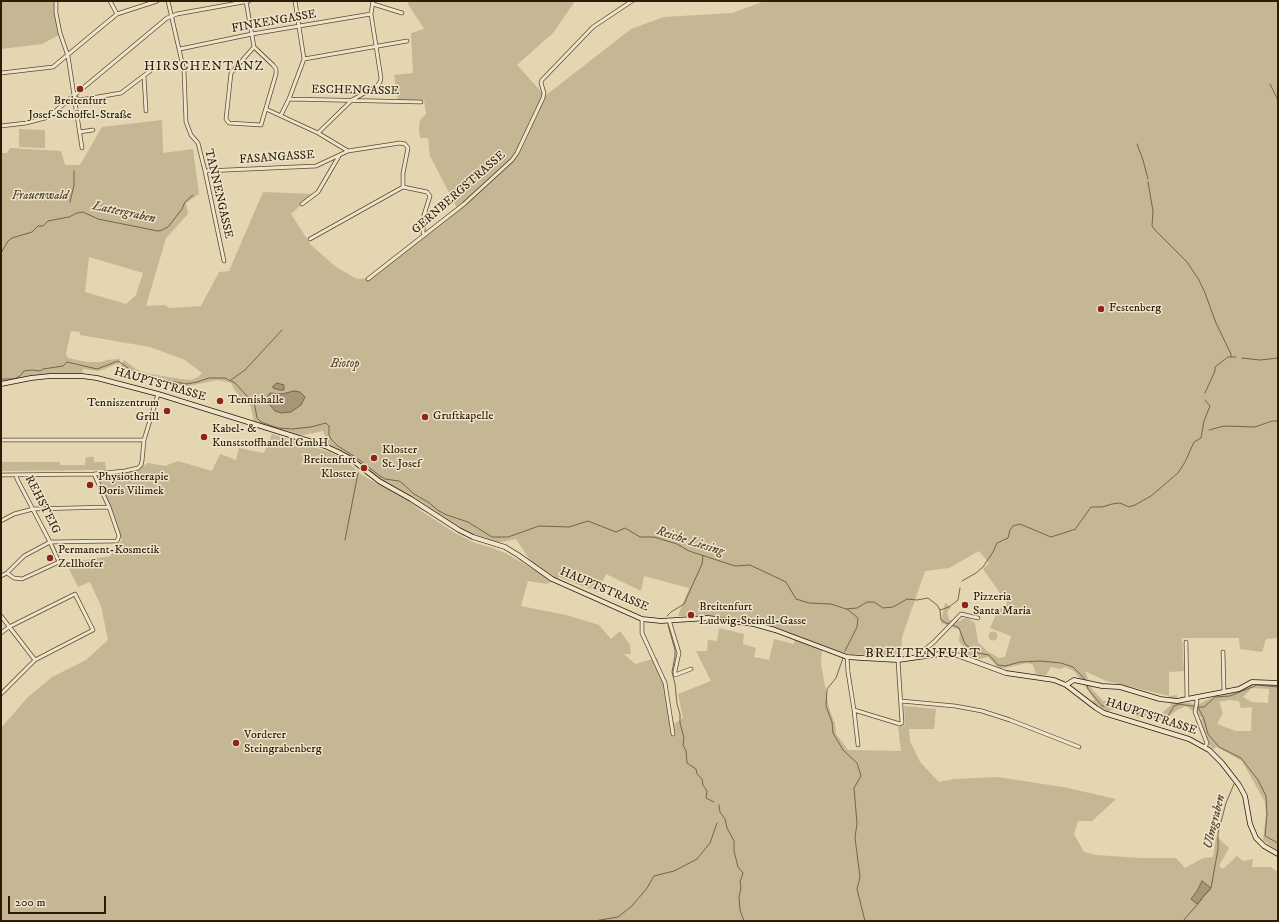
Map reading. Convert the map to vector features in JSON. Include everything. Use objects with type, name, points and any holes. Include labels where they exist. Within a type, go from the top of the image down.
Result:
[{"type":"main road","name":"HAUPTSTRASSE","points":[[1,384],[44,377],[82,376],[107,380],[158,394],[332,449],[351,459],[385,485],[411,499],[459,530],[473,537],[505,547],[552,579],[642,619],[655,621],[708,618],[754,624],[775,630],[847,657],[898,660],[940,654],[956,655],[1006,673],[1054,680],[1066,685],[1104,713],[1189,739],[1205,747],[1218,758],[1239,785],[1245,796],[1250,824],[1256,838],[1264,846],[1278,854]]},
{"type":"main road","points":[[1066,685],[1074,680],[1102,686],[1125,688],[1160,699],[1177,701],[1187,699],[1196,700],[1239,689],[1252,682],[1278,683]]},
{"type":"street","points":[[56,1],[56,14],[60,34],[68,56],[82,148]]},
{"type":"street","points":[[110,1],[117,14]]},
{"type":"street","points":[[1,73],[50,69],[68,56],[117,14],[157,1]]},
{"type":"street","name":"TANNENGASSE","points":[[168,1],[184,71],[186,122],[191,135],[198,143],[224,261]]},
{"type":"street","points":[[1,126],[26,123],[45,118],[74,97],[167,18],[247,1],[254,47],[276,69],[276,74],[261,125],[229,123],[226,119],[231,73],[254,47]]},
{"type":"street","points":[[280,115],[289,99],[304,59],[294,1]]},
{"type":"street","name":"GERNBERGSTRASSE","points":[[368,279],[464,204],[512,160],[517,153],[543,98],[544,93],[541,82],[543,79],[593,27],[632,1]]},
{"type":"street","points":[[318,133],[352,100],[377,86],[380,82],[381,78],[377,47],[371,14],[373,2],[402,13]]},
{"type":"street","name":"FINKENGASSE","points":[[180,49],[252,34],[371,14]]},
{"type":"street","points":[[304,59],[407,41]]},
{"type":"street","points":[[74,97],[80,100],[121,93],[150,71]]},
{"type":"street","points":[[144,76],[146,110]]},
{"type":"street","name":"ESCHENGASSE","points":[[289,99],[421,102]]},
{"type":"street","points":[[266,109],[318,133],[348,151],[400,143],[405,144],[408,148],[403,173],[403,187]]},
{"type":"street","points":[[79,132],[93,130]]},
{"type":"street","name":"FASANGASSE","points":[[205,171],[316,166],[348,151]]},
{"type":"street","points":[[302,204],[318,192],[339,156]]},
{"type":"street","points":[[310,239],[403,187],[427,192],[429,195],[424,215],[423,232],[425,235]]},
{"type":"street","points":[[1,474],[94,474],[125,471],[138,468],[141,465],[144,440],[158,394]]},
{"type":"street","points":[[1,440],[144,440]]},
{"type":"street","points":[[1,576],[7,573],[24,556],[50,542],[116,541],[119,536],[109,507],[94,474]]},
{"type":"street","name":"REHSTEIG","points":[[16,475],[59,562],[62,565]]},
{"type":"street","points":[[1,521],[14,514],[32,509],[109,507]]},
{"type":"street","points":[[7,573],[14,578],[22,579],[59,562]]},
{"type":"street","points":[[1,633],[9,627],[75,594],[93,630],[35,660],[1,694]]},
{"type":"street","points":[[922,656],[923,651],[934,642],[961,614],[978,618]]},
{"type":"street","points":[[1,616],[35,660]]},
{"type":"street","points":[[642,619],[642,633],[665,683],[673,734]]},
{"type":"street","points":[[669,620],[679,653],[675,675],[691,669]]},
{"type":"street","points":[[1186,642],[1187,699]]},
{"type":"street","points":[[1223,652],[1224,692]]},
{"type":"street","points":[[847,657],[858,745]]},
{"type":"street","points":[[854,710],[900,724],[902,720],[898,660]]},
{"type":"street","points":[[1196,700],[1195,708],[1207,743],[1205,747]]},
{"type":"street","points":[[901,701],[955,706],[982,711],[1010,720],[1079,747]]},
{"type":"green space","points":[[1,1],[55,1],[54,12],[59,35],[42,44],[1,49]]},
{"type":"green space","points":[[407,1],[575,1],[553,33],[517,65],[545,96],[631,29],[664,17],[732,13],[765,1],[1278,1],[1278,648],[1277,638],[1266,639],[1262,652],[1240,649],[1239,638],[1182,638],[1184,671],[1169,672],[1169,696],[1177,695],[1178,703],[1190,703],[1197,705],[1211,698],[1236,692],[1253,683],[1278,685],[1278,851],[1263,840],[1266,815],[1265,802],[1242,761],[1217,747],[1213,749],[1210,746],[1200,722],[1202,718],[1186,706],[1177,710],[1166,719],[1156,721],[1148,716],[1138,718],[1131,709],[1122,706],[1106,712],[1098,708],[1093,703],[1094,699],[1075,672],[1066,667],[1060,669],[1051,667],[1046,675],[1036,674],[1033,665],[1027,663],[998,668],[988,657],[979,659],[966,654],[967,651],[959,641],[960,630],[941,623],[945,603],[951,607],[947,612],[949,620],[961,621],[962,619],[967,618],[975,623],[978,642],[987,651],[999,658],[1005,657],[1011,636],[990,628],[999,608],[1004,609],[1007,603],[983,569],[989,563],[979,551],[949,568],[925,571],[902,637],[901,656],[848,654],[822,645],[821,664],[829,708],[835,724],[836,734],[848,750],[901,751],[898,727],[905,725],[904,706],[936,709],[934,729],[909,729],[910,741],[920,762],[939,782],[954,779],[997,777],[1063,787],[1116,799],[1092,821],[1078,821],[1074,834],[1084,852],[1096,855],[1140,858],[1176,858],[1185,868],[1203,858],[1213,857],[1216,836],[1229,848],[1219,866],[1223,869],[1237,856],[1243,861],[1253,859],[1252,867],[1271,867],[1278,872],[1278,921],[1,921],[1,728],[27,698],[52,677],[86,660],[108,640],[101,606],[90,582],[78,587],[66,563],[110,556],[122,540],[97,476],[136,470],[148,463],[165,466],[178,461],[212,471],[220,454],[236,460],[239,448],[264,453],[272,434],[329,452],[345,460],[362,475],[379,485],[369,472],[330,447],[323,431],[299,436],[272,432],[255,427],[251,407],[235,391],[231,383],[218,380],[189,386],[179,385],[143,377],[121,366],[124,360],[136,369],[145,373],[191,380],[198,377],[202,373],[185,360],[150,347],[80,335],[80,332],[71,331],[66,354],[68,358],[87,362],[102,362],[106,360],[119,359],[120,357],[119,365],[117,364],[99,371],[83,369],[82,374],[50,374],[1,382],[1,153],[7,153],[10,148],[61,151],[65,165],[80,165],[102,127],[162,120],[163,153],[193,149],[199,194],[186,203],[188,214],[166,238],[146,306],[164,305],[170,308],[201,306],[219,272],[229,271],[263,192],[313,194],[291,214],[311,245],[336,267],[357,279],[370,278],[457,208],[430,156],[428,138],[420,138],[420,120],[426,114],[424,100],[398,100],[394,75],[413,73],[411,33],[424,29]],"holes":[[[89,257],[143,273],[136,295],[126,304],[85,292]],[[412,505],[473,535],[496,543],[516,539],[534,566],[556,580],[559,577],[598,592],[606,574],[641,591],[644,576],[689,588],[678,616],[705,616],[749,620],[795,636],[794,644],[774,639],[769,660],[754,657],[756,648],[743,644],[744,634],[719,628],[717,641],[708,640],[707,651],[696,651],[711,681],[678,694],[683,718],[674,724],[657,658],[635,664],[624,654],[631,654],[630,645],[620,631],[611,639],[599,625],[566,615],[521,606],[528,581],[547,584],[553,581],[507,554],[475,543],[455,533]],[[1085,671],[1106,681],[1169,696],[1171,705],[1162,713],[1141,712],[1126,703],[1103,701],[1092,689]],[[1252,688],[1269,689],[1268,703],[1252,702],[1243,697]],[[1229,700],[1239,701],[1241,708],[1252,707],[1251,731],[1236,731],[1217,724],[1223,713],[1219,702]]]},
{"type":"green space","points":[[19,129],[45,130],[45,148],[19,147]]},
{"type":"green space","points":[[86,457],[94,457],[94,462],[105,462],[106,470],[1,471],[1,462],[60,462],[60,465],[85,465]]},
{"type":"green space","points":[[993,631],[998,636],[993,641],[988,636]]},
{"type":"shaded area","points":[[277,383],[284,385],[284,390],[273,388],[273,386]]},
{"type":"shaded area","points":[[294,391],[300,392],[305,397],[301,405],[291,412],[281,413],[275,411],[267,401],[267,397],[270,393],[282,394]]},
{"type":"shaded area","points":[[1202,881],[1211,888],[1197,904],[1191,899]]},
{"type":"waterway","points":[[1270,84],[1278,100]]},
{"type":"waterway","points":[[1137,144],[1148,179]]},
{"type":"waterway","points":[[70,202],[74,185],[74,171]]},
{"type":"waterway","points":[[1148,182],[1153,211],[1152,226],[1187,262],[1199,280],[1231,357]]},
{"type":"waterway","name":"Lattergraben","points":[[1,253],[8,241],[12,238],[32,232],[38,226],[43,226],[48,221],[69,217],[83,212],[98,219],[158,231],[162,230],[168,227],[182,209],[185,202],[193,195]]},
{"type":"waterway","points":[[231,380],[245,370],[282,330]]},
{"type":"waterway","points":[[1205,393],[1215,371],[1215,367],[1228,357],[1236,357]]},
{"type":"waterway","points":[[1242,358],[1260,360],[1278,358]]},
{"type":"waterway","name":"Reiche Liesing","points":[[1,379],[14,379],[20,376],[24,371],[40,371],[43,369],[63,366],[67,362],[97,369],[118,361],[137,374],[186,384],[209,378],[225,378],[235,383],[254,401],[257,418],[261,422],[278,428],[292,429],[311,427],[326,423],[329,426],[329,435],[331,439],[338,446],[357,458],[380,476],[385,479],[399,481],[414,494],[428,502],[439,511],[468,522],[492,537],[508,537],[539,526],[569,527],[588,521],[616,532],[625,528],[640,537],[654,537],[677,544],[689,551],[735,566],[750,565],[786,582],[796,599],[809,603],[831,604],[846,609],[857,608],[867,602],[874,602],[883,608],[893,607],[907,599],[917,600],[928,598],[937,605],[940,610],[941,620],[950,624]]},
{"type":"waterway","points":[[1076,528],[1091,507],[1102,507],[1120,503],[1129,507],[1135,505],[1151,496],[1178,473],[1194,442],[1201,438],[1204,421],[1210,406],[1205,400]]},
{"type":"waterway","points":[[1209,430],[1224,426],[1255,427],[1272,421],[1278,421]]},
{"type":"waterway","points":[[345,540],[358,473]]},
{"type":"waterway","points":[[962,581],[983,567],[997,543],[1008,538],[1010,530],[1013,526],[1020,524],[1051,537],[1076,529]]},
{"type":"waterway","points":[[667,616],[684,604],[702,564],[703,556]]},
{"type":"waterway","points":[[940,610],[949,607],[958,600],[960,588]]},
{"type":"waterway","points":[[845,651],[857,627],[858,618],[847,609]]},
{"type":"waterway","points":[[668,625],[675,650],[672,672],[687,763],[696,769],[697,774],[702,779],[703,785],[707,791],[706,798],[714,802]]},
{"type":"waterway","name":"Reiche Liesing","points":[[953,625],[959,628],[965,644],[978,653],[989,655],[998,665],[1005,666],[1020,662],[1041,661],[1061,663],[1073,667],[1086,681]]},
{"type":"waterway","points":[[843,658],[836,678],[827,689],[826,706],[832,722],[833,733],[843,750],[857,763],[861,776],[854,788],[857,823],[855,838],[860,877],[857,889],[865,921]]},
{"type":"waterway","name":"Reiche Liesing","points":[[1087,685],[1088,689],[1102,706],[1127,708],[1144,717],[1168,716],[1174,706],[1179,704],[1204,707],[1215,697],[1230,696],[1257,685],[1278,687]]},
{"type":"waterway","points":[[1198,707],[1204,719],[1208,734],[1219,747],[1241,758],[1258,780],[1266,796],[1267,814],[1265,836],[1278,843]]},
{"type":"waterway","name":"Ulmgraben","points":[[1205,895],[1211,888],[1218,849],[1218,833],[1226,803],[1234,784]]},
{"type":"waterway","points":[[719,805],[720,812],[725,819],[727,828],[734,841],[734,851],[738,867],[743,873],[740,882],[741,888],[739,897],[740,910],[744,921]]},
{"type":"waterway","points":[[594,921],[618,917],[632,906],[647,888],[654,876],[674,871],[697,859],[710,843],[717,823]]},
{"type":"waterway","points":[[1183,921],[1202,899]]},
{"type":"place","name":"Breitenfurt Josef-Schöffel-Straße","points":[[80,89]]},
{"type":"place","name":"Festenberg","points":[[1101,309]]},
{"type":"place","name":"Tennishalle","points":[[220,401]]},
{"type":"place","name":"Tenniszentrum Grill","points":[[167,411]]},
{"type":"place","name":"Gruftkapelle","points":[[425,417]]},
{"type":"place","name":"Kabel- & Kunststoffhandel GmbH","points":[[204,437]]},
{"type":"place","name":"Kloster St. Josef","points":[[374,458]]},
{"type":"place","name":"Breitenfurt Kloster","points":[[364,468]]},
{"type":"place","name":"Physiotherapie Doris Vilimek","points":[[90,485]]},
{"type":"place","name":"Permanent-Kosmetik Zellhofer","points":[[50,558]]},
{"type":"place","name":"Pizzeria Santa Maria","points":[[965,605]]},
{"type":"place","name":"Breitenfurt Ludwig-Steindl-Gasse","points":[[691,615]]},
{"type":"place","name":"Vorderer Steingrabenberg","points":[[236,743]]},
{"type":"district","name":"HIRSCHENTANZ","points":[[204,67]]},
{"type":"district","name":"BREITENFURT","points":[[923,654]]},
{"type":"park label","name":"Frauenwald","points":[[40,197]]},
{"type":"park label","name":"Biotop","points":[[345,365]]}]
